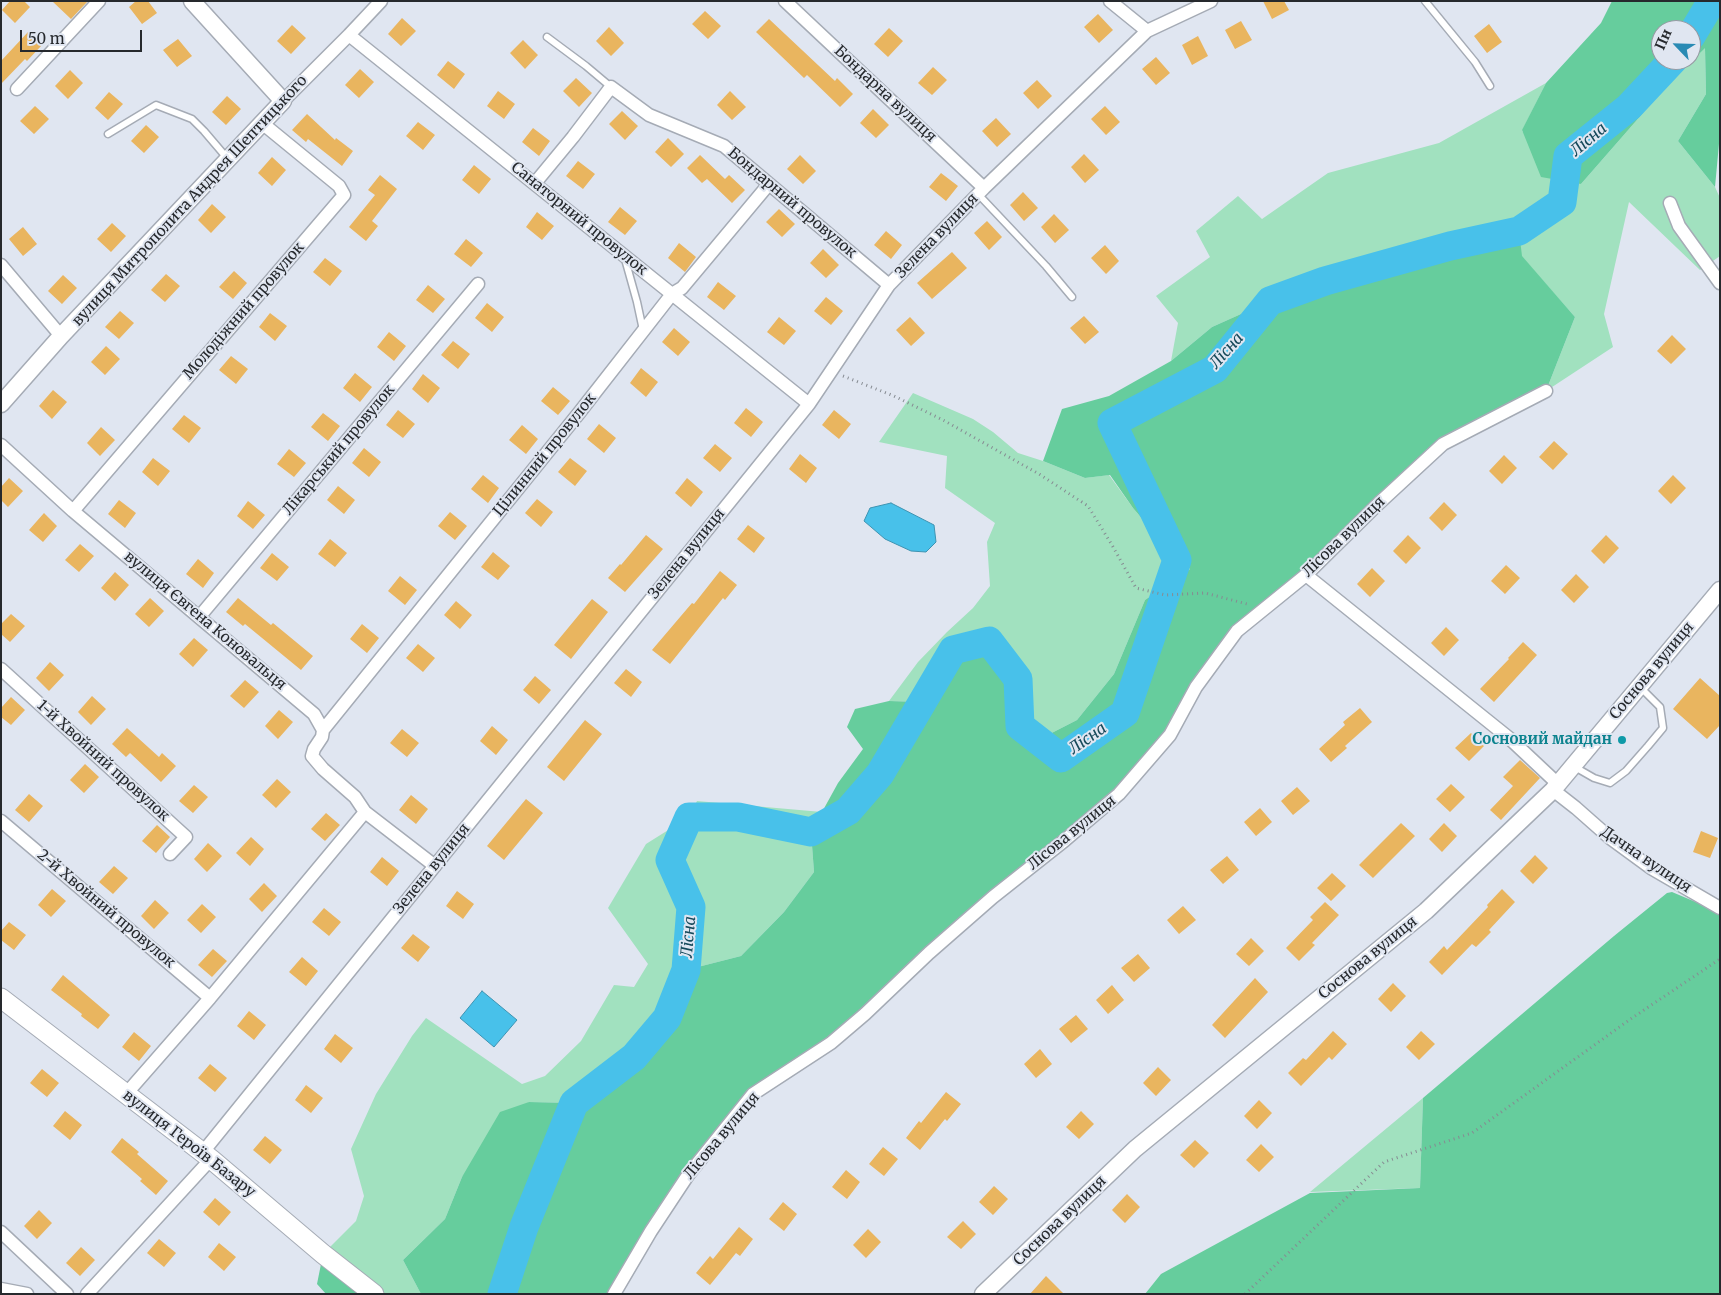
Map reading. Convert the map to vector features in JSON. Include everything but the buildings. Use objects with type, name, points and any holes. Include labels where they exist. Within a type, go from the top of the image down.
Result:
[{"type":"main road","name":"вулиця Героїв Базару","points":[[1,998],[207,1156],[323,1254],[374,1294]]},
{"type":"street","points":[[16,89],[99,1]]},
{"type":"street","points":[[192,1],[283,101]]},
{"type":"street","name":"вулиця Митрополита Андрея Шептицького","points":[[1,404],[228,159],[381,1]]},
{"type":"street","name":"Бондарна вулиця","points":[[785,1],[981,191]]},
{"type":"street","points":[[1110,1],[1147,31]]},
{"type":"street","name":"Зелена вулиця","points":[[87,1294],[207,1156],[435,866],[809,404],[890,285],[981,191],[1147,31],[1211,1]]},
{"type":"street","name":"Санаторний провулок","points":[[349,35],[809,404]]},
{"type":"street","points":[[535,184],[611,87]]},
{"type":"street","name":"Бондарний провулок","points":[[611,87],[649,115],[724,146],[890,285]]},
{"type":"street","name":"Молодіжний провулок","points":[[73,511],[344,195],[339,186],[262,123]]},
{"type":"street","name":"Цілинний провулок","points":[[324,730],[579,413],[672,294],[682,288],[769,184]]},
{"type":"street","points":[[1670,203],[1679,226],[1720,283]]},
{"type":"street","points":[[1,266],[62,336]]},
{"type":"street","name":"Лікарський провулок","points":[[200,616],[478,284]]},
{"type":"street","name":"Лісова вулиця","points":[[614,1294],[651,1231],[688,1175],[753,1094],[831,1043],[993,897],[1119,794],[1170,735],[1196,687],[1238,631],[1306,576],[1378,504],[1443,444],[1546,391]]},
{"type":"street","name":"вулиця Євгена Коновальця","points":[[1,446],[73,511],[200,616],[314,714],[324,730]]},
{"type":"street","name":"Дачна вулиця","points":[[1306,576],[1508,738],[1555,787],[1616,843],[1651,868],[1720,908]]},
{"type":"street","name":"Соснова вулиця","points":[[983,1294],[1135,1149],[1426,912],[1555,787],[1720,590]]},
{"type":"street","name":"1-й Хвойний провулок","points":[[3,674],[186,837],[170,854]]},
{"type":"street","points":[[324,730],[322,738],[314,749],[312,756],[323,769],[350,792],[366,812],[435,866]]},
{"type":"street","points":[[126,1094],[210,998],[366,812]]},
{"type":"street","name":"2-й Хвойний провулок","points":[[1,821],[210,998]]},
{"type":"street","points":[[1,1232],[67,1294]]},
{"type":"street","points":[[1,1289],[27,1294]]},
{"type":"lane","points":[[1425,1],[1475,62],[1490,86]]},
{"type":"lane","points":[[547,37],[611,87]]},
{"type":"lane","points":[[108,134],[156,105],[192,120],[228,159]]},
{"type":"lane","points":[[981,191],[1072,297]]},
{"type":"lane","points":[[624,256],[643,330]]},
{"type":"lane","points":[[1572,766],[1594,778],[1610,783],[1626,771],[1648,746],[1663,728],[1660,707],[1639,686]]},
{"type":"path","points":[[830,371],[894,396],[944,420],[1039,474],[1088,506],[1136,588],[1165,595],[1206,593],[1265,609]]},
{"type":"path","points":[[1245,1294],[1384,1162],[1472,1133],[1632,1018],[1720,959]]},
{"type":"green space","points":[[1612,1],[1720,1],[1720,133],[1715,187],[1678,141],[1706,94],[1705,48],[1701,52],[1701,20],[1651,20],[1651,70],[1682,70],[1581,184],[1541,177],[1522,130],[1546,83],[1601,23]]},
{"type":"green space","points":[[1705,47],[1706,94],[1678,141],[1715,187],[1720,198],[1720,256],[1700,270],[1629,202],[1604,314],[1613,347],[1546,391],[1575,317],[1521,256],[1519,231],[1450,246],[1325,281],[1270,301],[1212,327],[1171,361],[1178,323],[1156,296],[1210,257],[1196,231],[1238,196],[1262,219],[1328,173],[1439,143],[1546,83],[1522,131],[1581,184],[1682,70],[1701,70],[1701,51]]},
{"type":"green space","points":[[1519,231],[1522,256],[1575,317],[1546,391],[1443,444],[1237,631],[1170,735],[1119,794],[865,1014],[753,1094],[721,1133],[614,1294],[421,1294],[403,1260],[445,1219],[462,1177],[500,1112],[529,1102],[574,1103],[634,1057],[667,1018],[686,970],[741,956],[784,912],[814,872],[811,832],[838,783],[863,749],[847,727],[855,709],[889,701],[921,702],[953,650],[989,641],[1018,679],[1020,726],[1038,740],[1077,720],[1114,674],[1145,600],[1190,569],[1177,560],[1133,508],[1110,475],[1085,478],[1043,461],[1062,409],[1109,396],[1171,361],[1212,327],[1270,301],[1325,281],[1450,246]]},
{"type":"green space","points":[[913,393],[973,419],[993,432],[1018,453],[1085,478],[1109,475],[1133,508],[1177,560],[1190,569],[1145,600],[1114,674],[1077,720],[1038,740],[1020,726],[1018,679],[953,650],[921,702],[889,701],[918,662],[973,608],[990,586],[987,542],[995,523],[945,488],[947,456],[879,442]]},
{"type":"green space","points":[[697,801],[822,812],[811,832],[814,872],[784,912],[741,956],[686,970],[667,1018],[634,1057],[574,1103],[529,1102],[462,1177],[445,1219],[403,1260],[421,1294],[374,1294],[323,1254],[356,1221],[364,1196],[351,1149],[376,1094],[412,1036],[426,1018],[522,1084],[545,1076],[581,1041],[614,985],[634,987],[648,964],[608,908],[646,844],[689,817]]},
{"type":"green space","points":[[1672,892],[1720,913],[1720,1294],[1145,1294],[1161,1274],[1310,1193],[1420,1188],[1423,1098],[1614,936],[1667,893]]},
{"type":"green space","points":[[1423,1098],[1420,1188],[1310,1192]]},
{"type":"green space","points":[[323,1254],[375,1294],[326,1294],[317,1284]]},
{"type":"water","points":[[891,503],[934,525],[936,542],[926,552],[911,551],[885,539],[864,521],[870,508]]},
{"type":"water","points":[[482,991],[517,1020],[494,1047],[460,1018]]},
{"type":"waterway","name":"Лісна","points":[[1701,20],[1712,1]]},
{"type":"waterway","name":"Лісна","points":[[502,1294],[524,1227],[574,1103],[634,1057],[667,1018],[686,970],[691,907],[670,860],[689,817],[738,817],[811,832],[848,811],[880,774],[953,650],[989,641],[1018,679],[1020,726],[1061,758],[1125,713],[1177,560],[1112,423],[1215,369],[1270,301],[1325,281],[1450,246],[1519,231],[1562,202],[1568,156],[1629,107],[1664,70]]},
{"type":"place","name":"Сосновий майдан","points":[[1622,740]]}]
